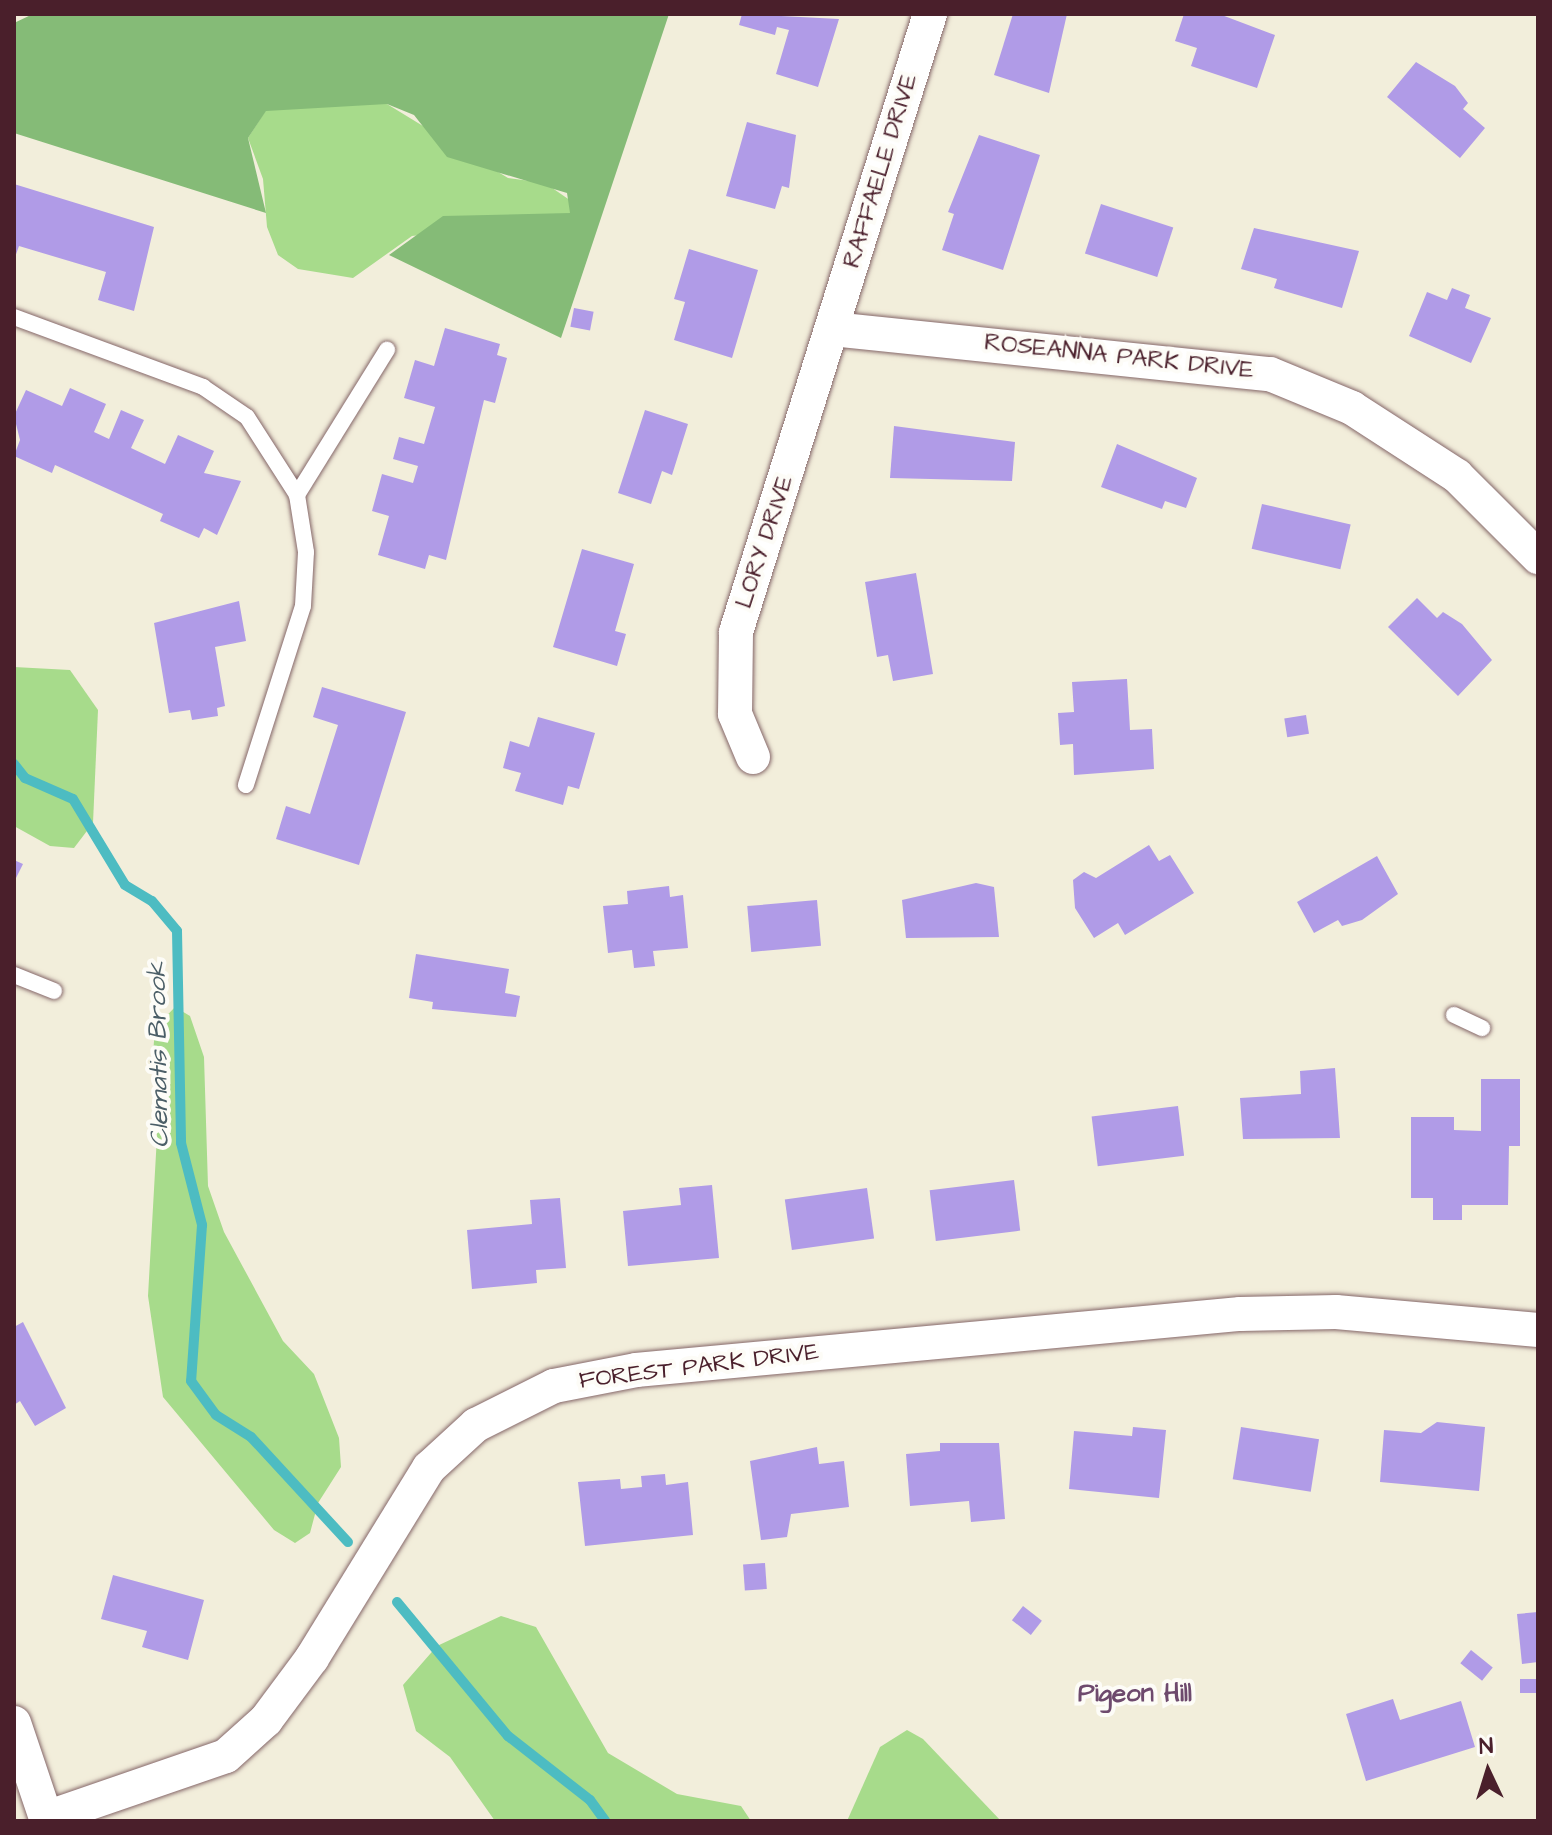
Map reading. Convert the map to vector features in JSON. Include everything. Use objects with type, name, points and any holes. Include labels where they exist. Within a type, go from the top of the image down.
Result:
[{"type":"street","name":"RAFFAELE DRIVE","points":[[832,329],[930,14]]},
{"type":"street","name":"ROSEANNA PARK DRIVE","points":[[832,329],[1270,374],[1352,408],[1457,476],[1538,557]]},
{"type":"street","name":"LORY DRIVE","points":[[753,757],[735,714],[736,632],[832,329]]},
{"type":"street","name":"FOREST PARK DRIVE","points":[[46,1820],[226,1756],[266,1720],[312,1658],[429,1468],[476,1425],[554,1386],[636,1370],[1240,1314],[1336,1312],[1538,1330]]},
{"type":"street","points":[[14,1723],[46,1820]]},
{"type":"lane","points":[[14,317],[203,387],[247,417],[297,495],[306,552],[303,606],[246,785]]},
{"type":"lane","points":[[297,495],[387,350]]},
{"type":"lane","points":[[14,975],[54,991]]},
{"type":"lane","points":[[1454,1015],[1482,1028]]},
{"type":"green space","points":[[33,14],[669,14],[561,338],[389,255],[443,216],[570,213],[567,193],[447,157],[414,115],[387,104],[266,111],[248,138],[266,213],[14,133],[14,23]]},
{"type":"green space","points":[[299,104],[387,104],[508,178],[545,183],[574,203],[570,213],[552,219],[412,236],[353,278],[298,269],[278,255],[267,227],[263,179],[248,138],[266,110]]},
{"type":"green space","points":[[14,667],[70,670],[98,710],[93,823],[74,848],[50,846],[14,826]]},
{"type":"green space","points":[[175,1007],[190,1016],[204,1057],[208,1186],[224,1232],[283,1341],[314,1374],[339,1438],[341,1467],[318,1503],[310,1533],[295,1543],[274,1530],[163,1397],[148,1296],[157,1136],[153,1054],[155,1028]]},
{"type":"green space","points":[[501,1616],[536,1627],[608,1753],[677,1794],[741,1806],[751,1821],[495,1821],[450,1757],[416,1731],[403,1685],[437,1646]]},
{"type":"green space","points":[[907,1730],[923,1739],[1001,1821],[847,1821],[880,1747]]},
{"type":"building","points":[[742,14],[839,19],[818,87],[776,74],[789,30],[777,27],[775,35],[739,25]]},
{"type":"building","points":[[1013,14],[1067,14],[1049,93],[994,75]]},
{"type":"building","points":[[1184,14],[1219,14],[1275,35],[1257,88],[1191,66],[1197,48],[1175,41]]},
{"type":"building","points":[[1416,62],[1455,86],[1468,103],[1463,109],[1485,128],[1460,158],[1387,97]]},
{"type":"building","points":[[747,122],[796,135],[789,188],[782,186],[775,209],[726,196]]},
{"type":"building","points":[[979,135],[1040,155],[1003,270],[942,250],[954,214],[948,212]]},
{"type":"building","points":[[14,184],[154,227],[134,311],[98,300],[106,272],[19,246],[14,260]]},
{"type":"building","points":[[1101,204],[1173,227],[1157,277],[1085,253]]},
{"type":"building","points":[[1254,228],[1359,251],[1342,308],[1274,288],[1277,279],[1241,269]]},
{"type":"building","points":[[689,249],[758,270],[732,358],[674,340],[685,302],[674,299]]},
{"type":"building","points":[[1452,288],[1470,295],[1465,308],[1491,318],[1471,363],[1409,336],[1427,292],[1447,300]]},
{"type":"building","points":[[574,308],[594,312],[590,330],[570,327]]},
{"type":"building","points":[[445,328],[500,344],[497,355],[507,358],[495,403],[484,400],[446,560],[429,555],[425,569],[378,555],[389,516],[372,511],[382,474],[413,483],[418,466],[393,459],[399,437],[424,444],[435,407],[404,398],[415,360],[434,366]]},
{"type":"building","points":[[70,388],[106,404],[94,432],[109,439],[121,410],[144,420],[131,448],[165,464],[178,435],[214,451],[204,473],[241,481],[217,535],[204,528],[199,538],[160,521],[163,514],[55,465],[52,473],[14,456],[20,440],[14,416],[26,390],[62,406]]},
{"type":"building","points":[[645,410],[688,424],[672,475],[662,471],[651,504],[618,493]]},
{"type":"building","points":[[894,426],[1015,442],[1012,481],[890,478]]},
{"type":"building","points":[[1117,444],[1197,478],[1186,508],[1165,501],[1162,509],[1101,487]]},
{"type":"building","points":[[1262,504],[1351,524],[1340,569],[1252,549]]},
{"type":"building","points":[[582,549],[634,564],[615,631],[626,634],[617,666],[553,647]]},
{"type":"building","points":[[916,573],[933,674],[893,681],[888,655],[877,657],[865,582]]},
{"type":"building","points":[[1417,598],[1437,618],[1443,612],[1462,624],[1492,660],[1458,696],[1388,627]]},
{"type":"building","points":[[239,601],[246,641],[215,647],[225,706],[217,708],[218,716],[192,720],[190,710],[169,713],[154,623]]},
{"type":"building","points":[[1127,679],[1130,730],[1152,729],[1154,769],[1074,775],[1073,744],[1060,745],[1058,713],[1074,712],[1072,682]]},
{"type":"building","points":[[322,687],[406,712],[359,865],[276,839],[286,806],[310,814],[338,725],[313,717]]},
{"type":"building","points":[[1306,715],[1309,734],[1287,737],[1284,718]]},
{"type":"building","points":[[538,717],[595,733],[579,789],[568,786],[563,805],[515,791],[521,773],[503,768],[510,741],[529,747]]},
{"type":"building","points":[[1149,845],[1159,861],[1170,855],[1194,893],[1125,935],[1118,923],[1094,938],[1075,908],[1073,880],[1084,872],[1096,878]]},
{"type":"building","points":[[1377,856],[1398,894],[1362,920],[1342,926],[1338,920],[1314,933],[1297,902]]},
{"type":"building","points":[[14,860],[23,864],[14,882]]},
{"type":"building","points":[[976,883],[994,887],[999,937],[906,938],[902,900]]},
{"type":"building","points":[[669,886],[670,897],[683,895],[688,948],[653,951],[655,966],[634,968],[632,950],[608,953],[603,906],[628,904],[627,891]]},
{"type":"building","points":[[817,900],[821,946],[751,952],[747,906]]},
{"type":"building","points":[[416,954],[509,969],[505,993],[520,996],[516,1017],[432,1009],[433,1002],[409,998]]},
{"type":"building","points":[[1335,1068],[1340,1138],[1243,1139],[1240,1098],[1301,1094],[1300,1071]]},
{"type":"building","points":[[1481,1079],[1520,1079],[1520,1146],[1509,1146],[1508,1205],[1462,1205],[1462,1220],[1433,1220],[1433,1198],[1411,1198],[1411,1117],[1454,1117],[1454,1130],[1481,1131]]},
{"type":"building","points":[[1178,1106],[1184,1156],[1098,1166],[1092,1117]]},
{"type":"building","points":[[1014,1180],[1020,1231],[936,1241],[930,1190]]},
{"type":"building","points":[[712,1185],[719,1258],[628,1266],[623,1211],[681,1205],[679,1188]]},
{"type":"building","points":[[867,1188],[874,1239],[792,1250],[785,1200]]},
{"type":"building","points":[[560,1198],[566,1268],[536,1270],[537,1283],[472,1289],[467,1230],[532,1224],[530,1200]]},
{"type":"building","points":[[23,1322],[66,1408],[35,1426],[20,1401],[14,1405],[14,1327]]},
{"type":"building","points":[[1437,1422],[1485,1427],[1479,1491],[1380,1482],[1384,1430],[1421,1433]]},
{"type":"building","points":[[1133,1427],[1166,1430],[1159,1498],[1069,1489],[1074,1431],[1132,1436]]},
{"type":"building","points":[[1241,1427],[1319,1439],[1311,1492],[1233,1479]]},
{"type":"building","points":[[940,1443],[999,1443],[1005,1519],[971,1522],[969,1501],[910,1506],[906,1454],[940,1451]]},
{"type":"building","points":[[817,1447],[819,1464],[844,1461],[849,1507],[791,1514],[787,1537],[761,1540],[750,1461]]},
{"type":"building","points":[[665,1474],[666,1485],[688,1482],[693,1535],[585,1546],[578,1482],[620,1479],[621,1489],[642,1487],[641,1476]]},
{"type":"building","points":[[765,1563],[767,1589],[745,1590],[743,1565]]},
{"type":"building","points":[[113,1575],[204,1600],[188,1660],[142,1647],[147,1631],[101,1619]]},
{"type":"building","points":[[1023,1606],[1042,1621],[1031,1635],[1012,1620]]},
{"type":"building","points":[[1538,1612],[1538,1662],[1522,1664],[1517,1614]]},
{"type":"building","points":[[1471,1650],[1493,1668],[1482,1681],[1460,1663]]},
{"type":"building","points":[[1520,1679],[1538,1679],[1538,1693],[1520,1693]]},
{"type":"building","points":[[1393,1699],[1400,1720],[1461,1701],[1475,1747],[1366,1781],[1346,1714]]},
{"type":"waterway","name":"Clematis Brook","points":[[14,764],[25,778],[73,799],[125,885],[152,901],[177,931],[181,1143],[202,1225],[191,1381],[216,1415],[251,1437],[348,1542]]},
{"type":"waterway","name":"Clematis Brook","points":[[397,1602],[508,1736],[590,1800],[605,1821]]},
{"type":"district","name":"Pigeon Hill","points":[[1135,1694]]}]
